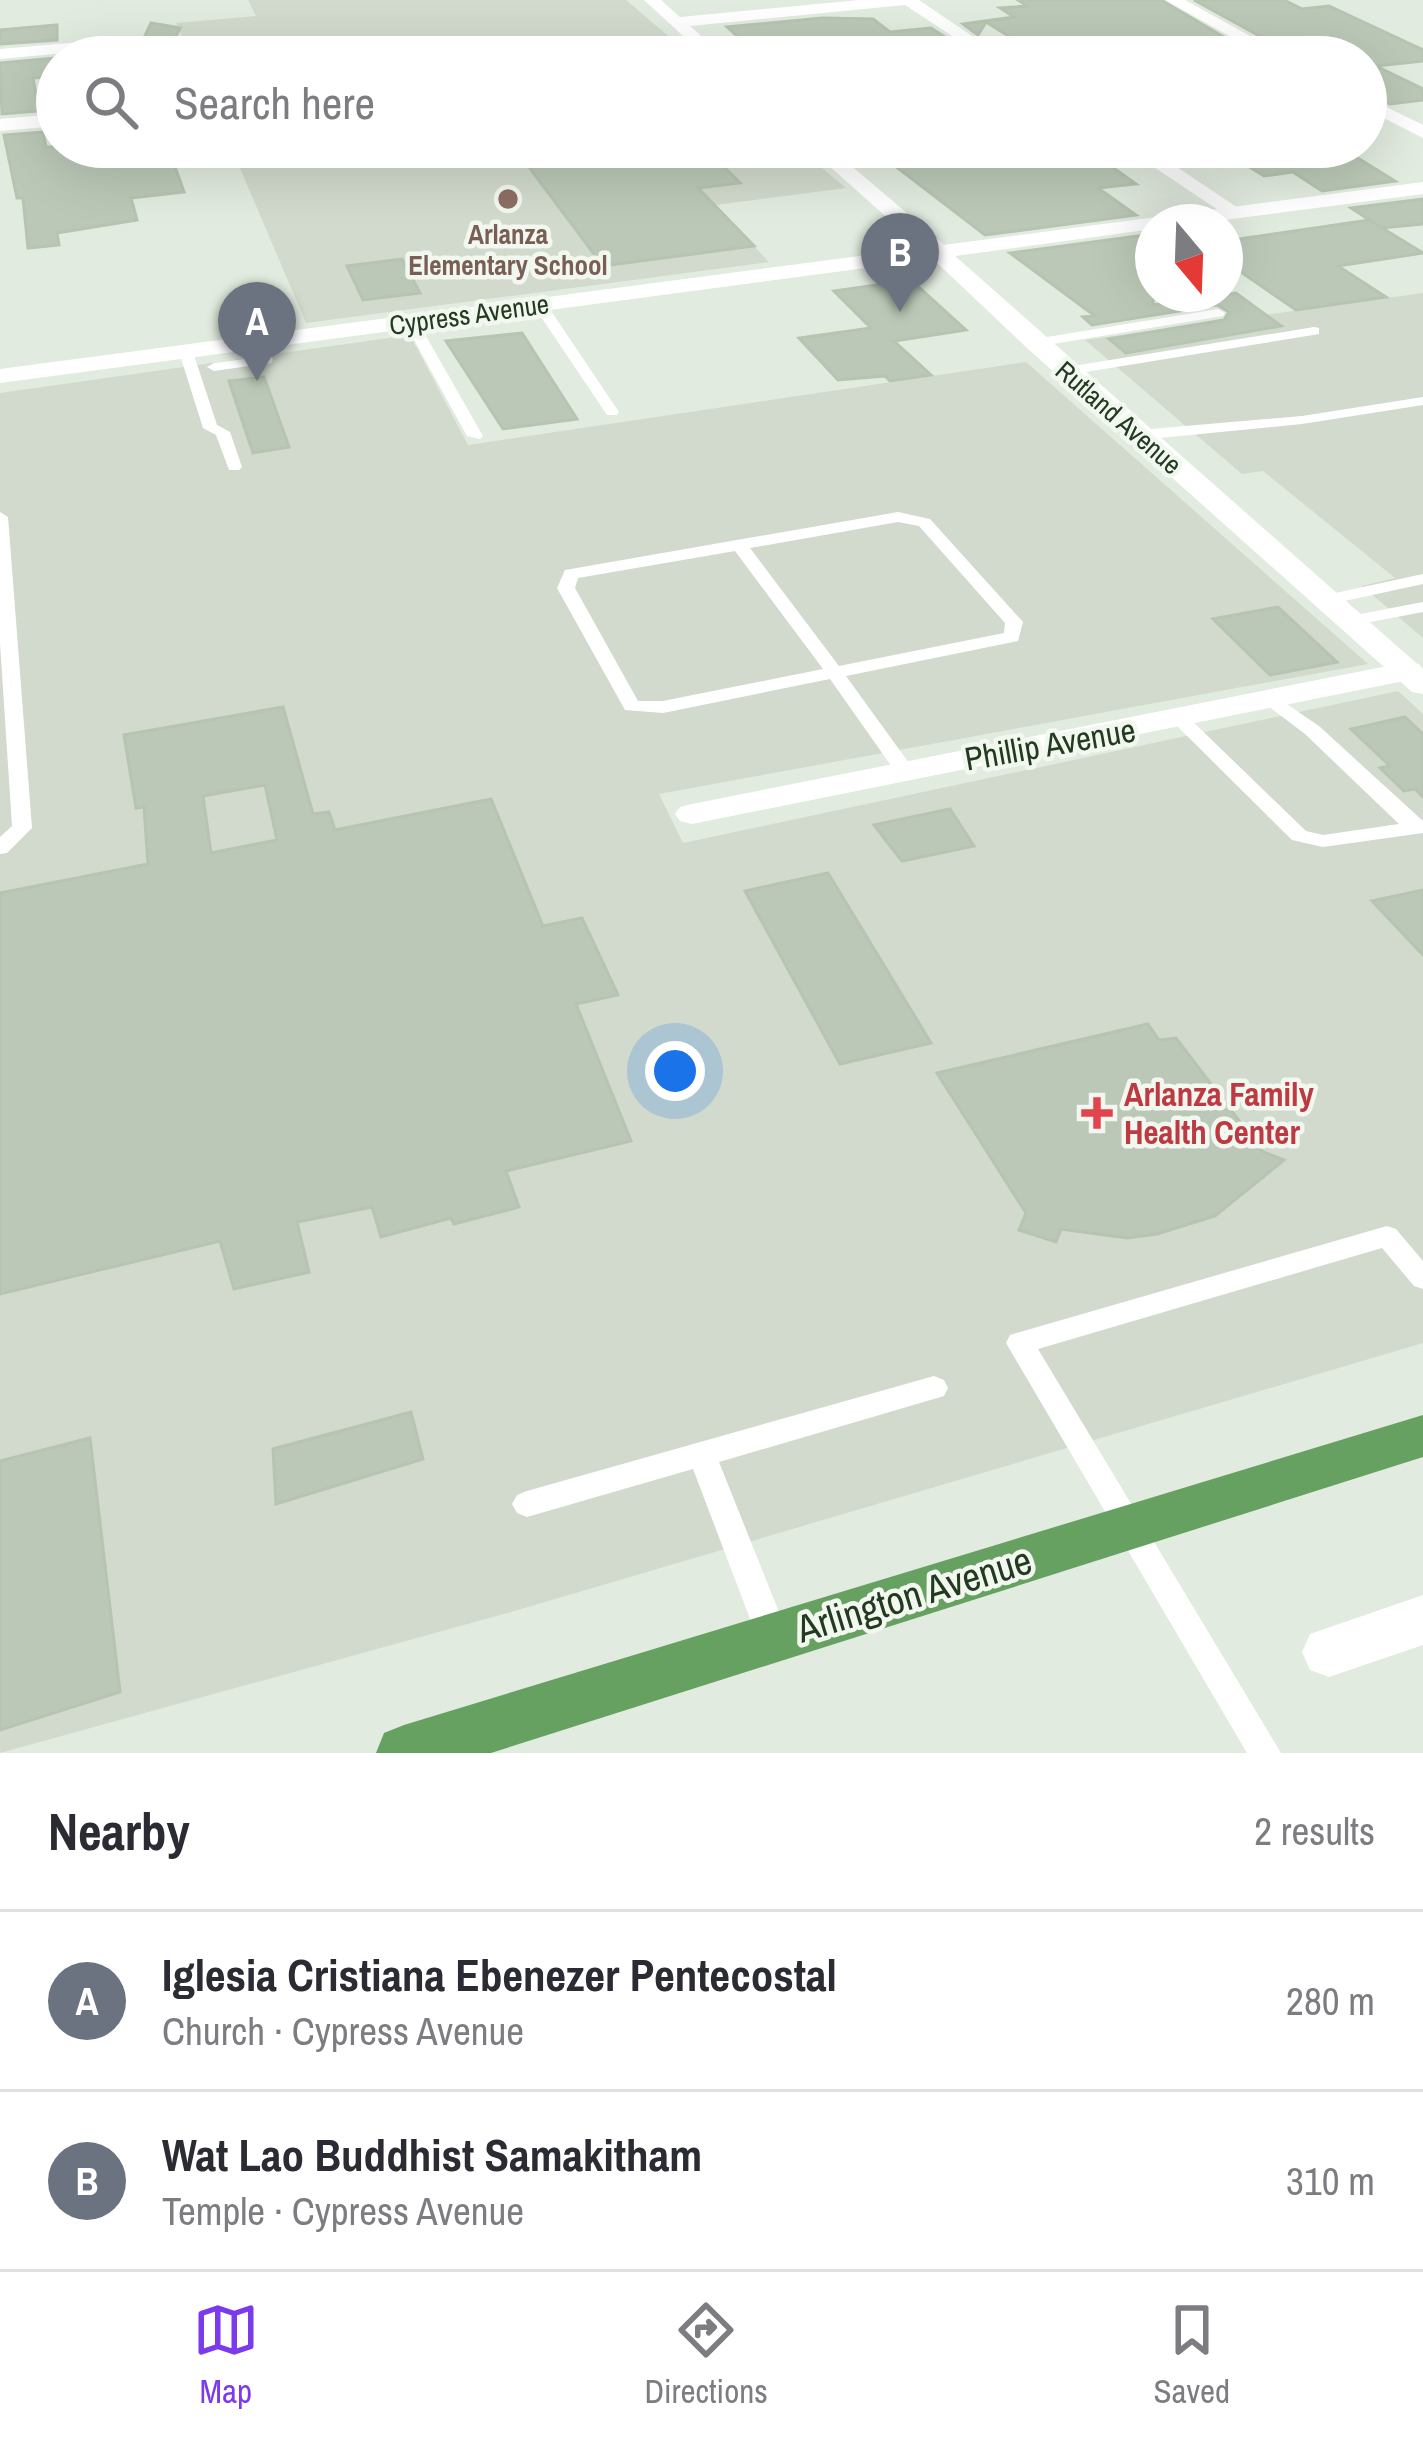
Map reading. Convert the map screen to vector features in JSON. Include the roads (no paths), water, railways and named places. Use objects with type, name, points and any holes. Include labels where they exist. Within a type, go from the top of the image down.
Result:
[{"type":"main road","name":"Arlington Avenue","points":[[404,1753],[1423,1436]]},
{"type":"street","points":[[652,0],[692,36]]},
{"type":"street","points":[[676,22],[908,0],[963,36]]},
{"type":"street","points":[[1173,0],[1241,36]]},
{"type":"street","points":[[0,54],[36,50]]},
{"type":"street","points":[[1387,113],[1423,132]]},
{"type":"street","points":[[0,125],[36,122]]},
{"type":"street","name":"Rutland Avenue","points":[[842,168],[1416,678]]},
{"type":"street","points":[[1166,168],[1222,204]]},
{"type":"street","points":[[1243,211],[1423,188]]},
{"type":"street","name":"Cypress Avenue","points":[[0,376],[1135,225]]},
{"type":"street","name":"Phillip Avenue","points":[[692,814],[904,770],[1416,678]]},
{"type":"street","points":[[1329,1652],[1423,1620]]},
{"type":"lane","points":[[540,305],[612,412]]},
{"type":"lane","points":[[1035,343],[1218,313]]},
{"type":"lane","points":[[411,322],[475,436]]},
{"type":"lane","points":[[1066,371],[1314,331]]},
{"type":"lane","points":[[214,367],[266,360],[259,342]]},
{"type":"lane","points":[[185,352],[210,428],[223,432],[234,467]]},
{"type":"lane","points":[[1139,435],[1302,420],[1423,401]]},
{"type":"lane","points":[[0,517],[22,828],[0,848]]},
{"type":"lane","points":[[898,517],[924,522],[1014,622],[1012,637],[663,707],[632,706],[566,588],[571,574],[739,545],[898,517]]},
{"type":"lane","points":[[739,545],[904,770]]},
{"type":"lane","points":[[1326,600],[1423,579]]},
{"type":"lane","points":[[1350,621],[1423,607]]},
{"type":"lane","points":[[1275,702],[1419,827]]},
{"type":"lane","points":[[1180,720],[1299,836],[1323,841],[1419,827]]},
{"type":"lane","points":[[1265,1753],[1020,1343],[1387,1236],[1423,1279]]},
{"type":"lane","points":[[527,1504],[934,1388]]},
{"type":"lane","points":[[701,1454],[773,1637]]},
{"type":"place","name":"Arlanza Elementary School","points":[[508,199]]},
{"type":"place","name":"Wat Lao Buddhist Samakitham","points":[[900,312]]},
{"type":"place","name":"Iglesia Cristiana Ebenezer Pentecostal","points":[[257,381]]},
{"type":"place","name":"Arlanza Family Health Center","points":[[1097,1113]]}]
